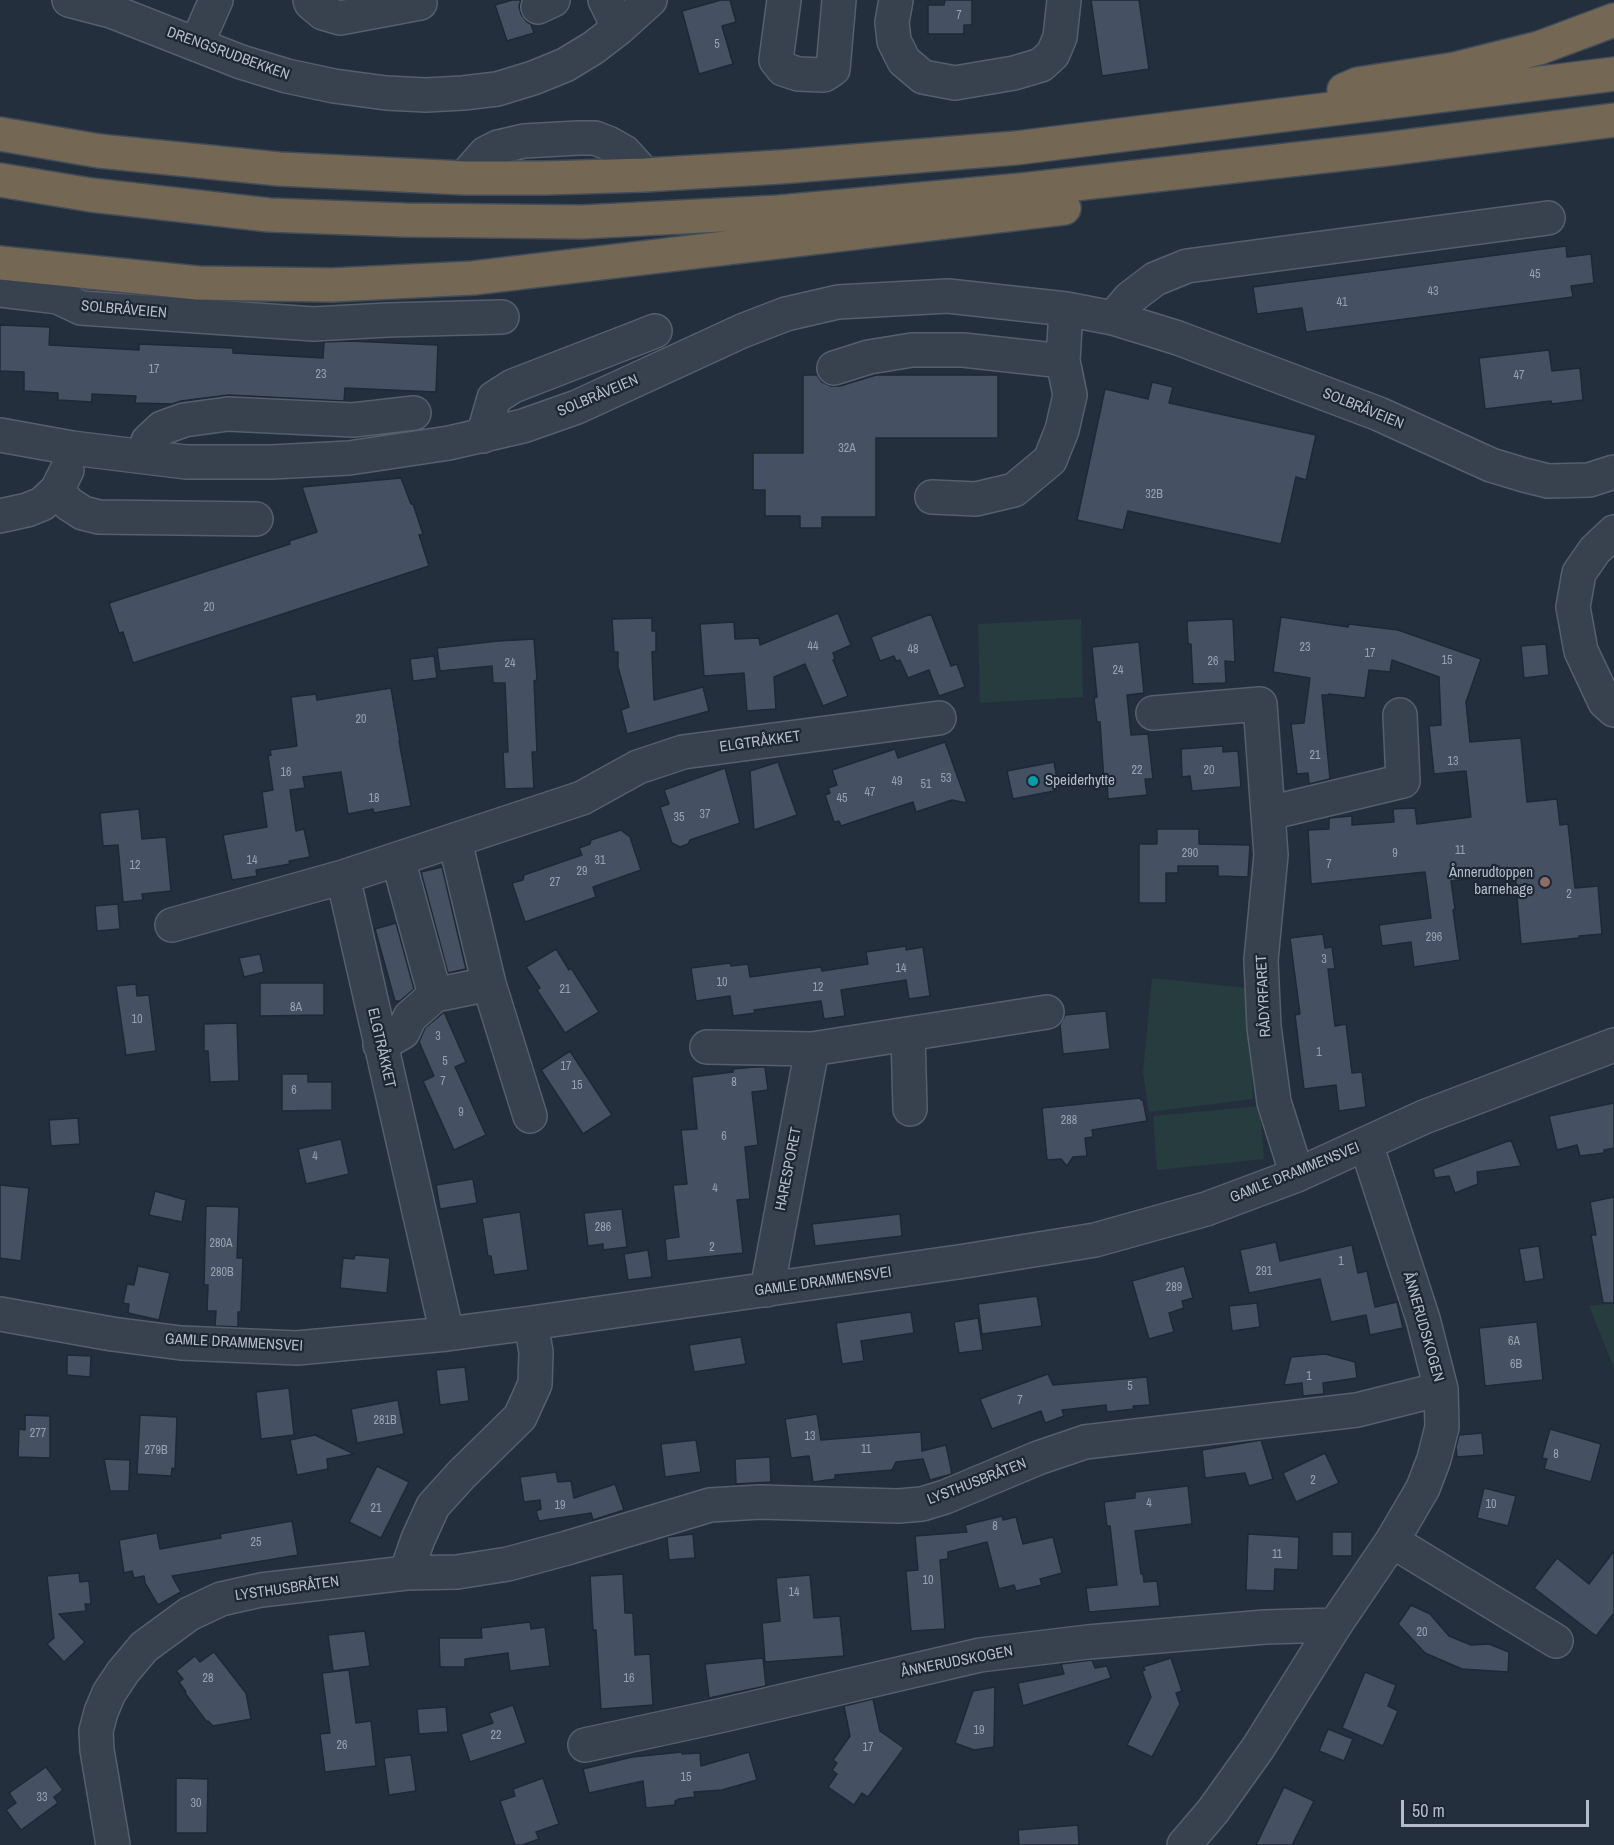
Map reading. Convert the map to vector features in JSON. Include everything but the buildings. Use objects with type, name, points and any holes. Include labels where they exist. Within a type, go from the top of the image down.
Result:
[{"type":"highway","points":[[1281,116],[1358,84],[1455,69],[1539,48],[1614,20]]},
{"type":"highway","points":[[0,134],[99,151],[279,169],[464,178],[645,175],[780,167],[1016,148],[1614,74]]},
{"type":"highway","points":[[0,180],[91,195],[269,215],[404,220],[582,222],[779,212],[1021,190],[1387,149],[1614,120]]},
{"type":"highway","points":[[0,263],[198,283],[332,285],[472,278],[1302,180],[1387,149]]},
{"type":"street","name":"DRENGSRUDBEKKEN","points":[[69,0],[111,10],[241,62],[287,76],[334,86],[386,93],[426,94],[497,89],[554,70],[593,48],[650,0]]},
{"type":"street","points":[[310,0],[323,13],[340,18],[420,3]]},
{"type":"street","points":[[604,0],[619,28]]},
{"type":"street","points":[[784,0],[776,60],[783,69],[798,74],[824,75],[833,69],[840,0]]},
{"type":"street","points":[[896,0],[892,22],[894,40],[904,61],[923,77],[955,83],[1014,73],[1041,64],[1053,54],[1060,38],[1064,0]]},
{"type":"street","points":[[197,44],[215,4]]},
{"type":"street","points":[[1113,318],[1130,298],[1155,279],[1187,266],[1548,218]]},
{"type":"street","name":"SOLBRÅVEIEN","points":[[0,290],[58,297],[81,309],[314,324],[502,317]]},
{"type":"street","name":"SOLBRÅVEIEN","points":[[0,435],[72,448],[186,462],[272,462],[349,458],[483,436],[523,426],[577,407],[742,331],[786,314],[838,302],[948,297],[1066,309],[1113,318],[1178,338],[1379,414],[1491,465],[1524,475],[1548,481],[1589,480],[1614,472]]},
{"type":"street","points":[[932,497],[976,500],[1014,490],[1050,460],[1062,430],[1070,395],[1063,361],[1066,309]]},
{"type":"street","points":[[483,436],[494,398],[503,392],[513,386],[655,331]]},
{"type":"street","points":[[834,368],[869,357],[912,350],[963,350],[1063,361]]},
{"type":"street","points":[[145,456],[148,441],[162,428],[183,420],[228,414],[353,420],[414,413]]},
{"type":"street","points":[[0,516],[42,504],[57,490],[67,474],[72,448]]},
{"type":"street","points":[[57,490],[69,504],[83,513],[99,517],[256,519]]},
{"type":"street","points":[[1614,532],[1595,550],[1579,573],[1573,607],[1581,651],[1605,702],[1614,710]]},
{"type":"street","name":"RÅDYRFARET","points":[[1153,713],[1260,704],[1271,855],[1261,960],[1264,1027],[1274,1102],[1297,1175]]},
{"type":"street","points":[[1269,813],[1403,781],[1400,715]]},
{"type":"street","name":"ELGTRÅKKET","points":[[447,1334],[342,877],[582,798],[638,767],[683,752],[939,718]]},
{"type":"street","points":[[455,841],[489,984],[530,1116]]},
{"type":"street","points":[[398,859],[435,995]]},
{"type":"street","points":[[172,925],[342,877]]},
{"type":"street","points":[[380,1046],[403,1032],[410,1017],[435,995],[489,984]]},
{"type":"street","points":[[707,1047],[812,1049],[1047,1012]]},
{"type":"street","points":[[908,1034],[910,1109]]},
{"type":"street","name":"GAMLE DRAMMENSVEI","points":[[0,1314],[112,1334],[181,1343],[297,1348],[447,1334],[965,1261],[1095,1239],[1206,1209],[1297,1175],[1424,1117],[1614,1045]]},
{"type":"street","name":"HARESPORET","points":[[767,1290],[812,1049]]},
{"type":"street","name":"ÅNNERUDSKOGEN","points":[[1184,1845],[1213,1811],[1258,1748],[1335,1625],[1392,1541],[1423,1488],[1434,1459],[1442,1426],[1441,1389],[1423,1319],[1366,1144]]},
{"type":"street","points":[[406,1574],[433,1506],[520,1417],[535,1384],[536,1352],[531,1323]]},
{"type":"street","name":"LYSTHUSBRÅTEN","points":[[112,1845],[96,1731],[109,1693],[144,1647],[189,1614],[221,1599],[261,1590],[406,1574],[457,1572],[508,1564],[710,1504],[760,1502],[898,1506],[922,1504],[1084,1442],[1357,1410],[1441,1389]]},
{"type":"street","points":[[1392,1541],[1556,1641]]},
{"type":"street","name":"ÅNNERUDSKOGEN","points":[[585,1746],[980,1655],[1088,1642],[1241,1629],[1335,1625]]},
{"type":"green space","points":[[1081,619],[1083,697],[980,703],[978,624]]},
{"type":"green space","points":[[1152,978],[1248,988],[1253,1099],[1149,1112],[1143,1072]]},
{"type":"green space","points":[[1260,1106],[1264,1159],[1157,1170],[1153,1116]]},
{"type":"green space","points":[[1614,1303],[1614,1368],[1589,1306]]},
{"type":"place","name":"Speiderhytte","points":[[1033,781]]},
{"type":"place","name":"Ånnerudtoppen barnehage","points":[[1545,882]]}]
